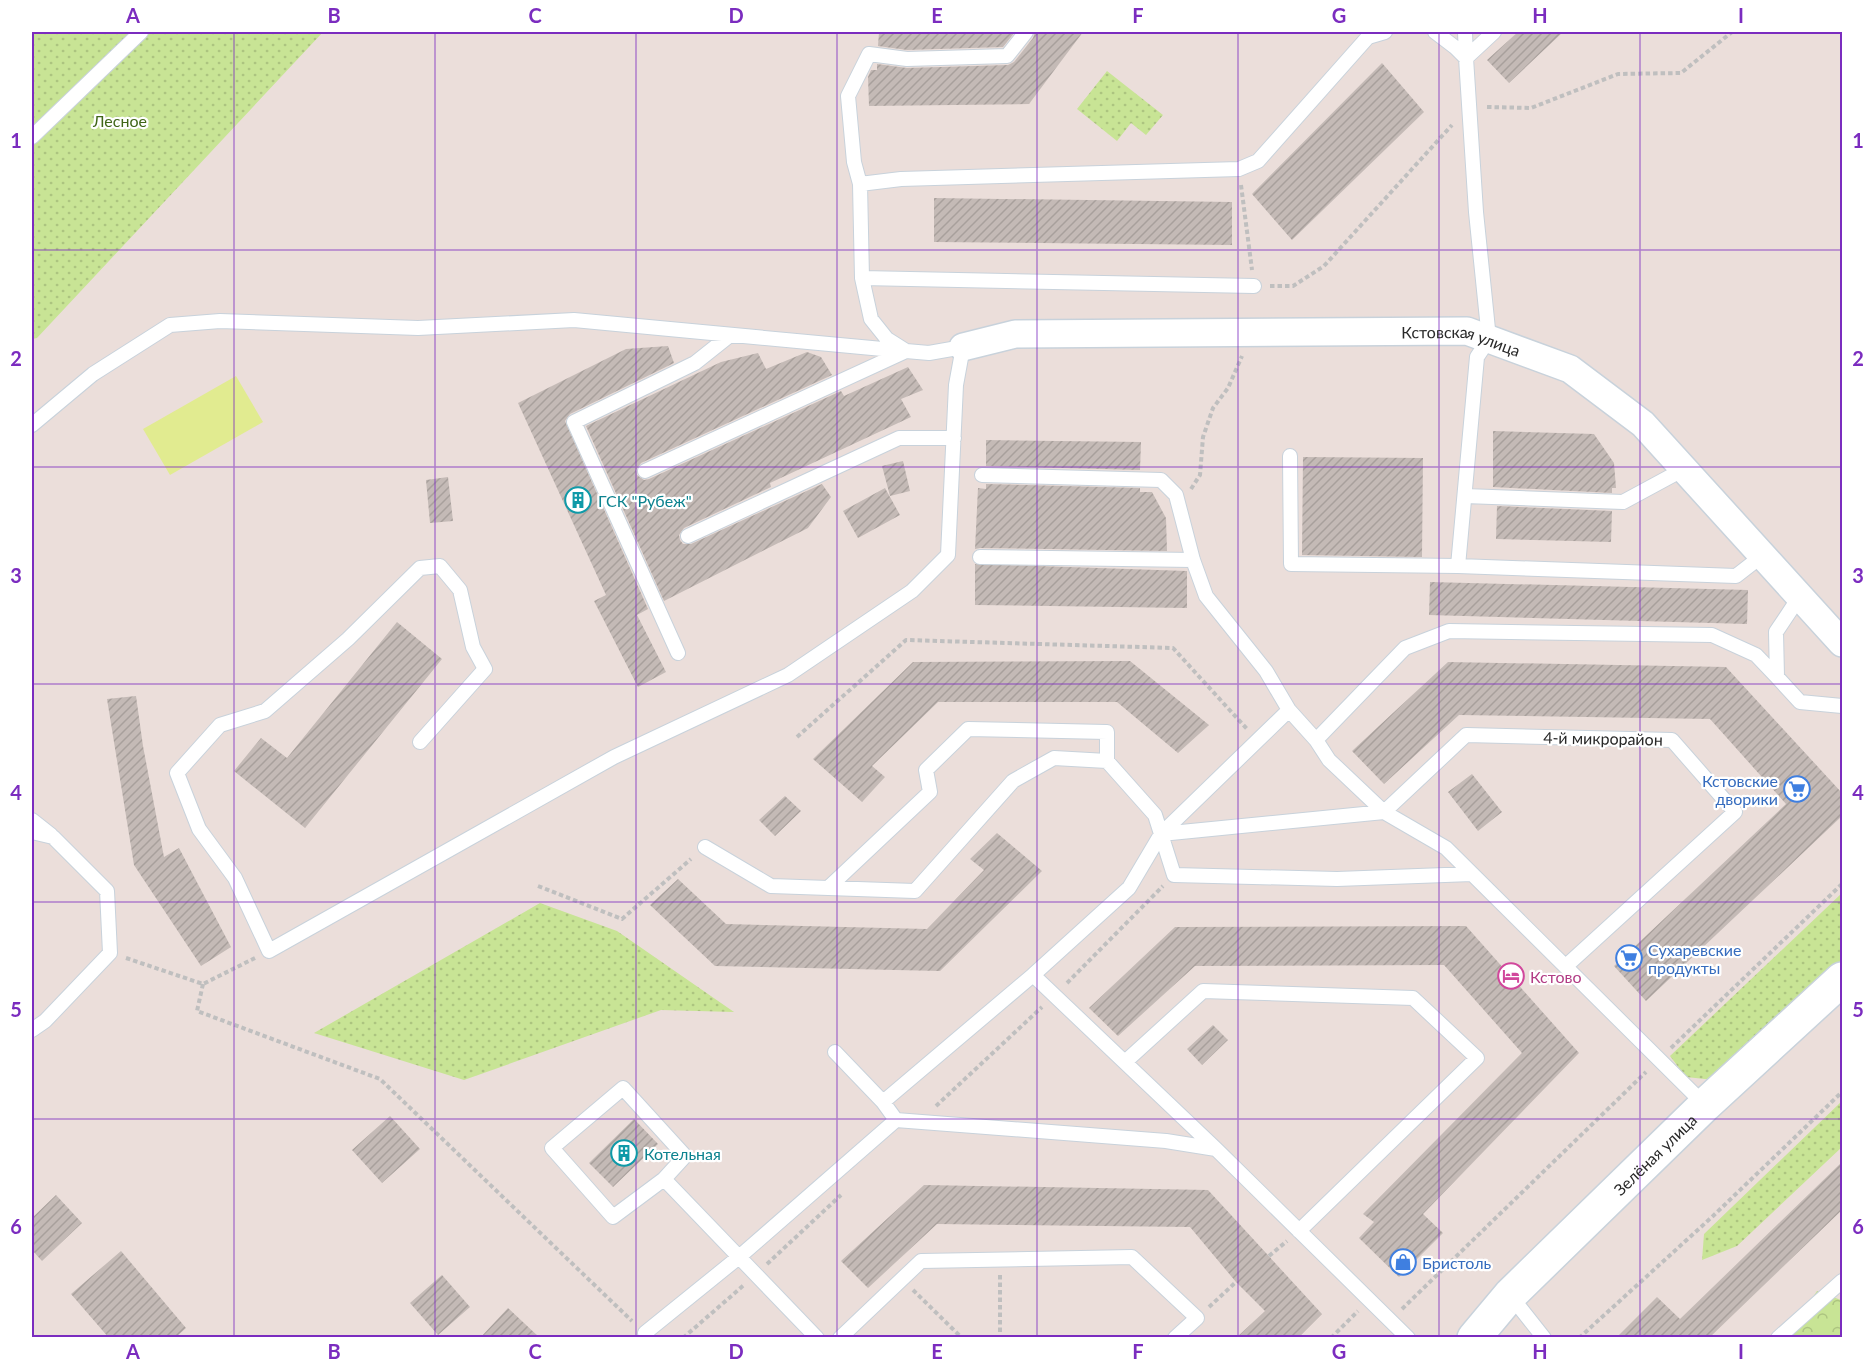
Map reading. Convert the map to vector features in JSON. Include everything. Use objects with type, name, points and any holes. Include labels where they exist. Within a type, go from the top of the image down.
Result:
[{"type":"main road","name":"Зелёная улица","points":[[1474,1338],[1510,1295],[1705,1105],[1842,979]]},
{"type":"street","name":"Кстовская улица","points":[[963,347],[1015,334],[1467,331],[1570,369],[1642,424],[1842,643]]},
{"type":"lane","points":[[32,137],[141,32]]},
{"type":"lane","points":[[906,351],[887,339],[871,319],[862,278],[860,184],[854,162],[848,96],[869,54],[907,59],[1007,56],[1026,32]]},
{"type":"lane","points":[[860,184],[901,179],[1239,169],[1258,161],[1365,34],[1385,32]]},
{"type":"lane","points":[[1435,32],[1466,58]]},
{"type":"lane","points":[[1458,566],[1477,357],[1489,339],[1476,212],[1465,32]]},
{"type":"lane","points":[[1466,58],[1494,32]]},
{"type":"lane","points":[[862,278],[1254,286]]},
{"type":"lane","points":[[32,425],[93,374],[170,325],[220,321],[418,328],[574,320],[929,353],[963,347],[956,385],[948,555],[912,591],[788,675],[614,757],[269,951],[235,878],[199,829],[177,773],[220,725],[265,711],[348,639],[420,568],[440,567],[460,590],[473,647],[485,669],[420,742]]},
{"type":"lane","points":[[678,653],[574,422],[695,363],[729,336]]},
{"type":"lane","points":[[645,471],[906,351]]},
{"type":"lane","points":[[688,536],[899,438],[954,438]]},
{"type":"lane","points":[[1290,456],[1291,564],[1458,566],[1736,576],[1763,555]]},
{"type":"lane","points":[[1465,496],[1623,502],[1684,469]]},
{"type":"lane","points":[[982,475],[1161,480],[1176,495],[1193,560],[1206,596],[1266,671],[1289,710],[1316,740],[1329,760],[1384,812],[1446,848],[1705,1105]]},
{"type":"lane","points":[[980,557],[1193,560]]},
{"type":"lane","points":[[1777,677],[1776,632],[1800,596]]},
{"type":"lane","points":[[1316,740],[1405,648],[1449,631],[1712,635],[1756,655],[1800,702],[1842,706]]},
{"type":"lane","points":[[883,1102],[1033,975],[1129,888],[1161,834],[1289,710]]},
{"type":"lane","points":[[828,888],[930,792],[926,770],[968,729],[1107,732],[1107,761],[1155,815],[1173,875],[1337,879],[1472,874]]},
{"type":"lane","name":"4-й микрорайон","points":[[1384,812],[1466,735],[1672,740],[1735,812],[1566,966]]},
{"type":"lane","points":[[705,848],[771,886],[915,891],[1013,781],[1054,758],[1107,761]]},
{"type":"lane","points":[[1161,834],[1384,812]]},
{"type":"lane","points":[[32,819],[107,891],[110,953],[45,1021],[32,1030]]},
{"type":"lane","points":[[32,832],[52,837]]},
{"type":"lane","points":[[1033,975],[1216,1149],[1408,1338]]},
{"type":"lane","points":[[1125,1062],[1203,991],[1413,998],[1477,1058],[1299,1231]]},
{"type":"lane","points":[[835,1052],[883,1102],[896,1120]]},
{"type":"lane","points":[[623,1088],[685,1156],[664,1179],[613,1217],[552,1148],[623,1088]]},
{"type":"lane","points":[[647,1335],[896,1120],[1166,1141],[1216,1149]]},
{"type":"lane","points":[[664,1179],[817,1338]]},
{"type":"lane","points":[[840,1338],[921,1260],[1132,1257],[1197,1318],[1175,1338]]},
{"type":"lane","points":[[1778,1338],[1842,1281]]},
{"type":"lane","points":[[1510,1295],[1544,1338]]},
{"type":"path","points":[[1239,169],[1254,286],[1293,286],[1324,266],[1469,106],[1532,108],[1618,74],[1681,73],[1732,32]]},
{"type":"path","points":[[1179,506],[1200,475],[1203,437],[1213,408],[1228,388],[1251,332]]},
{"type":"path","points":[[797,737],[906,640],[1173,648],[1258,740]]},
{"type":"path","points":[[538,886],[621,920],[705,848]]},
{"type":"path","points":[[1390,1321],[1842,884]]},
{"type":"path","points":[[110,953],[203,984],[269,951]]},
{"type":"path","points":[[203,984],[197,1011],[380,1079],[647,1335]]},
{"type":"path","points":[[1579,1338],[1713,1216],[1842,1092]]},
{"type":"path","points":[[999,1259],[1000,1338]]},
{"type":"path","points":[[901,1279],[962,1338]]},
{"type":"path","points":[[1197,1318],[1236,1282]]},
{"type":"path","points":[[1331,1338],[1369,1300]]},
{"type":"green space","name":"Лесное","points":[[32,32],[323,32],[37,338],[32,339]]},
{"type":"green space","points":[[1107,71],[1163,115],[1146,135],[1131,123],[1117,141],[1077,109]]},
{"type":"green space","points":[[236,376],[263,422],[170,475],[143,429]]},
{"type":"green space","points":[[1842,893],[1842,962],[1714,1080],[1686,1077],[1670,1056]]},
{"type":"green space","points":[[540,903],[617,931],[734,1012],[661,1010],[464,1080],[314,1033]]},
{"type":"green space","points":[[1842,1101],[1842,1147],[1737,1246],[1702,1260],[1704,1234]]},
{"type":"green space","points":[[1817,1291],[1841,1300],[1842,1337],[1786,1338]]},
{"type":"building","points":[[879,32],[1015,32],[1003,47],[907,50],[878,46]]},
{"type":"building","points":[[1035,32],[1083,32],[1029,104],[869,106],[868,77],[871,70],[877,70],[877,64],[907,68],[1008,65],[1014,62],[1033,38]]},
{"type":"building","points":[[1518,32],[1563,32],[1509,83],[1487,60]]},
{"type":"building","points":[[1382,63],[1424,112],[1292,240],[1252,194]]},
{"type":"building","points":[[934,198],[1232,202],[1232,245],[934,242]]},
{"type":"building","name":"ГСК \"Рубеж\"","points":[[668,346],[674,363],[570,414],[565,421],[648,609],[637,615],[666,672],[638,687],[594,601],[606,595],[518,403],[626,349]]},
{"type":"building","points":[[807,352],[821,357],[832,375],[641,463],[636,470],[637,475],[644,480],[649,479],[841,391],[844,396],[908,367],[923,390],[901,399],[911,417],[770,483],[771,487],[684,528],[679,535],[680,540],[683,544],[691,544],[822,484],[831,497],[808,528],[664,601],[586,426],[721,362],[758,353],[766,369]]},
{"type":"building","points":[[1493,431],[1594,434],[1614,463],[1616,488],[1612,488],[1612,493],[1493,487]]},
{"type":"building","points":[[986,440],[1141,442],[1140,470],[986,466]]},
{"type":"building","points":[[1303,457],[1423,458],[1422,557],[1302,555]]},
{"type":"building","points":[[903,461],[910,491],[890,496],[882,466]]},
{"type":"building","points":[[448,477],[453,521],[430,523],[426,480]]},
{"type":"building","points":[[986,484],[1140,488],[1140,492],[1152,492],[1166,518],[1167,551],[975,549],[978,488],[986,489]]},
{"type":"building","points":[[885,488],[900,515],[858,538],[843,511]]},
{"type":"building","points":[[1497,506],[1612,511],[1611,542],[1496,539]]},
{"type":"building","points":[[975,564],[1187,571],[1187,608],[975,605]]},
{"type":"building","points":[[1430,582],[1748,590],[1747,624],[1429,615]]},
{"type":"building","points":[[397,622],[442,659],[305,828],[234,771],[261,738],[287,758]]},
{"type":"building","points":[[1130,661],[1209,725],[1178,753],[1117,702],[938,702],[872,766],[885,777],[862,802],[813,759],[913,662]]},
{"type":"building","points":[[1448,662],[1726,667],[1842,793],[1842,816],[1646,1001],[1614,966],[1786,804],[1710,719],[1459,715],[1384,784],[1352,751]]},
{"type":"building","points":[[136,696],[164,857],[179,848],[231,947],[201,966],[134,865],[107,699]]},
{"type":"building","points":[[1472,774],[1502,812],[1478,831],[1448,792]]},
{"type":"building","points":[[785,796],[801,811],[775,836],[759,820]]},
{"type":"building","points":[[997,833],[1042,871],[940,971],[715,966],[650,905],[678,879],[726,924],[927,929],[984,870],[970,859]]},
{"type":"building","points":[[1466,926],[1579,1053],[1423,1214],[1443,1233],[1399,1277],[1359,1238],[1374,1222],[1363,1214],[1522,1053],[1444,965],[1195,966],[1118,1036],[1089,1008],[1175,927]]},
{"type":"building","points":[[1213,1025],[1228,1040],[1202,1065],[1187,1049]]},
{"type":"building","points":[[390,1116],[420,1149],[382,1183],[352,1150]]},
{"type":"building","name":"Котельная","points":[[634,1119],[658,1144],[613,1187],[589,1163]]},
{"type":"building","points":[[1842,1162],[1842,1210],[1709,1338],[1616,1338],[1657,1297],[1680,1319]]},
{"type":"building","points":[[924,1185],[1208,1190],[1322,1314],[1298,1338],[1236,1338],[1265,1311],[1236,1282],[1190,1227],[937,1224],[868,1288],[841,1261]]},
{"type":"building","points":[[56,1195],[82,1223],[42,1261],[32,1250],[32,1218]]},
{"type":"building","points":[[121,1251],[186,1328],[175,1338],[109,1338],[71,1294]]},
{"type":"building","points":[[442,1275],[470,1307],[438,1335],[410,1303]]},
{"type":"building","points":[[508,1308],[540,1338],[480,1338]]},
{"type":"place","name":"ГСК \"Рубеж\"","points":[[578,500]]},
{"type":"place","name":"Кстовские дворики","points":[[1797,789]]},
{"type":"place","name":"Сухаревские продукты","points":[[1629,958]]},
{"type":"place","name":"Кстово","points":[[1511,976]]},
{"type":"place","name":"Котельная","points":[[624,1153]]},
{"type":"place","name":"Бристоль","points":[[1403,1262]]}]
